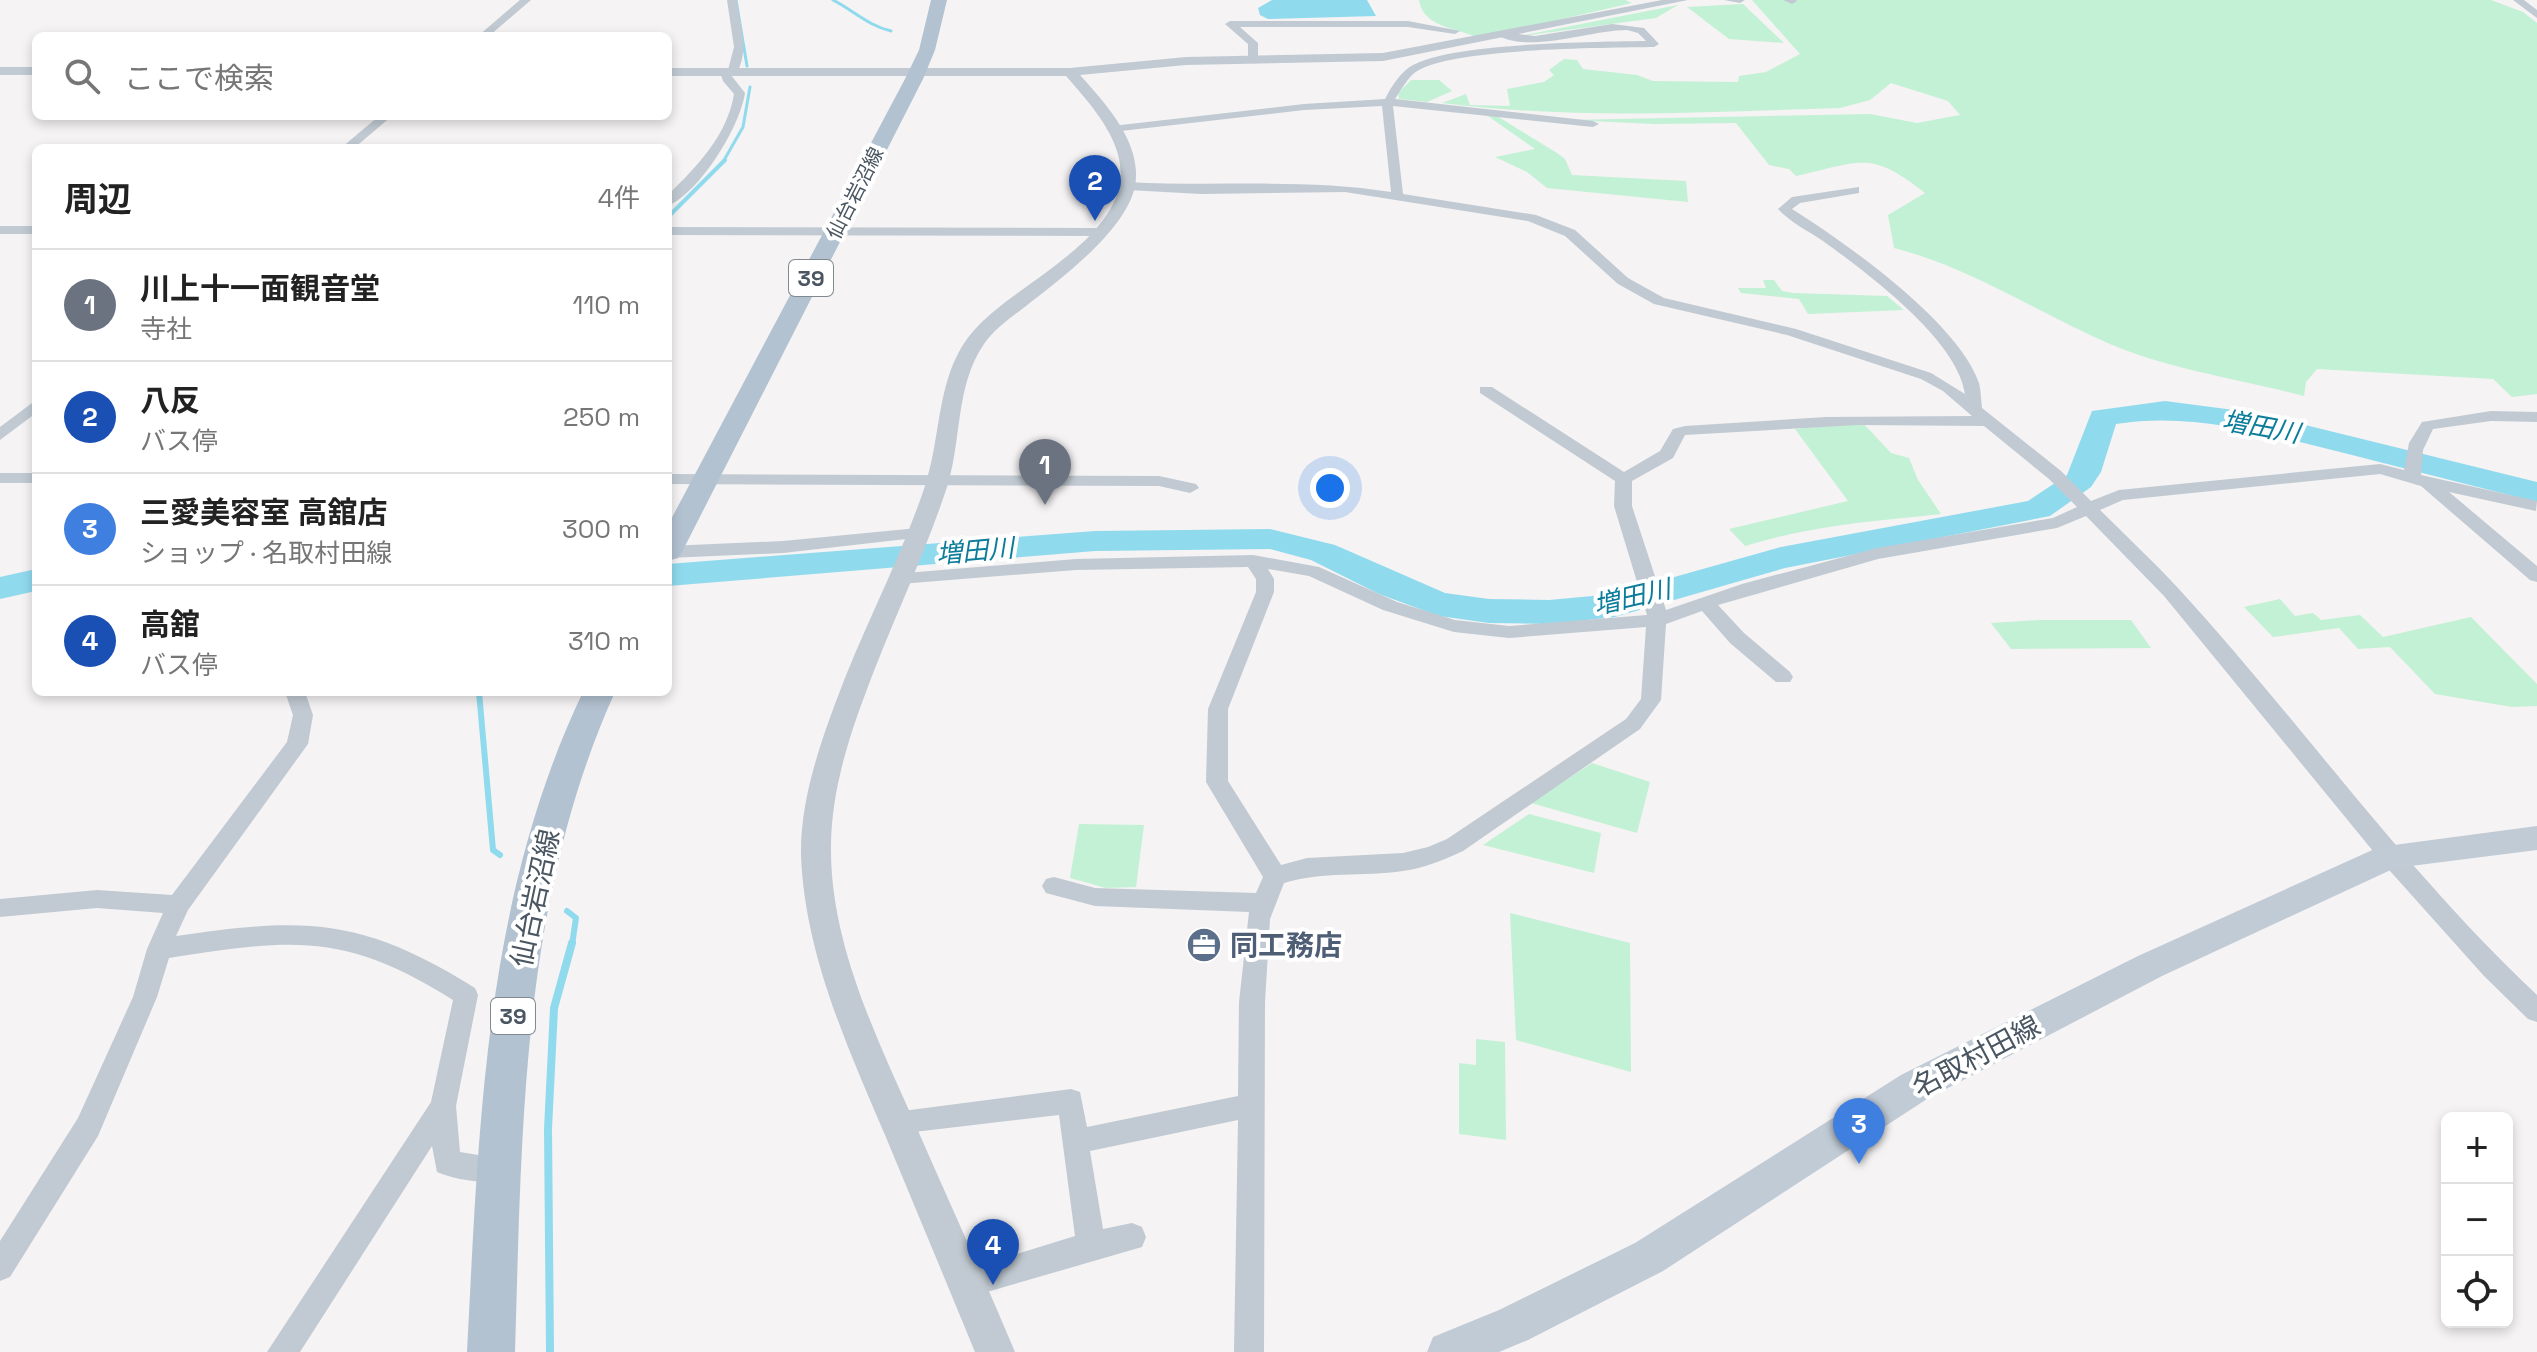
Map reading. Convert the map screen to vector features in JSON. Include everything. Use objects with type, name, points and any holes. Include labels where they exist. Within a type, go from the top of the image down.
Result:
[{"type":"main road","name":"仙台岩沼線","points":[[672,545],[917,72],[927,50],[939,0]]},
{"type":"main road","name":"仙台岩沼線","points":[[491,1352],[504,1083],[534,883],[569,758],[597,696]]},
{"type":"main road","name":"名取村田線","points":[[1448,1352],[1513,1325],[1649,1257],[1914,1087],[2150,966],[2390,856],[2537,838]]},
{"type":"street","points":[[488,32],[526,0]]},
{"type":"street","points":[[728,72],[737,66],[738,51],[732,0]]},
{"type":"street","points":[[672,72],[1070,72],[1186,61],[1383,57],[1502,35],[1644,3],[1682,0]]},
{"type":"street","points":[[1729,0],[1740,0]]},
{"type":"street","points":[[2518,0],[2537,15]]},
{"type":"street","points":[[1253,60],[1253,43],[1230,24],[1408,24],[1455,31]]},
{"type":"street","points":[[1397,195],[1400,180],[1386,122],[1388,102],[1411,70],[1426,64],[1585,43],[1654,44],[1641,30],[1624,26],[1534,38],[1511,39],[1502,35]]},
{"type":"street","points":[[0,71],[32,71]]},
{"type":"street","points":[[672,197],[721,142],[739,106],[740,93],[728,81],[728,72]]},
{"type":"street","points":[[995,1352],[841,981],[821,903],[816,848],[818,814],[838,724],[938,479],[959,365],[968,348],[1098,232],[1117,211],[1128,186],[1128,161],[1112,129],[1070,72]]},
{"type":"street","points":[[1112,129],[1304,107],[1388,102],[1593,124]]},
{"type":"street","points":[[352,144],[381,120]]},
{"type":"street","points":[[1128,186],[1201,190],[1307,186],[1397,195],[1555,226],[1579,240],[1638,292],[1659,301],[1791,332],[1926,376],[1974,408],[2055,475],[2088,507],[2208,635],[2390,856],[2493,969],[2537,1011]]},
{"type":"street","points":[[1855,190],[1796,200],[1784,209],[1843,248],[1939,336],[1971,382],[1974,408]]},
{"type":"street","points":[[0,230],[32,230]]},
{"type":"street","points":[[672,231],[1098,232]]},
{"type":"street","points":[[1486,390],[1624,479]]},
{"type":"street","points":[[0,435],[32,408]]},
{"type":"street","points":[[2537,417],[2491,416],[2428,425],[2420,433],[2414,451],[2417,477],[2537,576]]},
{"type":"street","points":[[1624,479],[1667,454],[1679,432],[1694,427],[1721,430],[1849,419],[1990,421]]},
{"type":"street","points":[[901,576],[1058,563],[1167,559],[1253,561],[1313,571],[1390,606],[1471,629],[1534,631],[1657,617],[1864,557],[2023,531],[2119,495],[2149,491],[2380,469],[2536,506]]},
{"type":"street","points":[[0,478],[32,478]]},
{"type":"street","points":[[672,479],[1159,481],[1190,488]]},
{"type":"street","points":[[1275,876],[1307,867],[1403,862],[1455,845],[1633,724],[1645,712],[1652,687],[1657,617],[1623,506],[1624,479]]},
{"type":"street","points":[[672,552],[917,536]]},
{"type":"street","points":[[1253,561],[1265,579],[1265,592],[1218,709],[1217,782],[1275,876]]},
{"type":"street","points":[[1705,603],[1737,638],[1783,677]]},
{"type":"street","points":[[0,1267],[88,1127],[145,997],[159,949],[178,905],[297,744],[303,715],[296,696]]},
{"type":"street","points":[[1249,1352],[1252,1002],[1258,919],[1275,876]]},
{"type":"street","points":[[1054,886],[1095,897],[1263,903]]},
{"type":"street","points":[[0,908],[97,899],[178,905]]},
{"type":"street","points":[[159,949],[249,935],[343,938],[413,962],[466,995],[443,1106],[447,1163],[499,1169]]},
{"type":"street","points":[[897,1122],[1071,1101],[1091,1245]]},
{"type":"street","points":[[1075,1142],[1252,1105]]},
{"type":"street","points":[[282,1352],[443,1106]]},
{"type":"street","points":[[966,1283],[1091,1245],[1132,1237]]},
{"type":"green space","points":[[1419,0],[1625,0],[1632,3],[1479,38],[1434,22],[1422,9]]},
{"type":"green space","points":[[1752,0],[2491,0],[2523,12],[2537,23],[2537,394],[2512,397],[2493,379],[2317,369],[2306,382],[2304,396],[2157,361],[2083,332],[1950,267],[1894,248],[1888,215],[1925,193],[1891,170],[1864,163],[1796,176],[1789,169],[1769,165],[1736,123],[1655,124],[1568,120],[1870,114],[1917,123],[1960,115],[1948,101],[1891,83],[1870,100],[1840,108],[1591,113],[1542,112],[1442,103],[1466,94],[1470,105],[1510,106],[1507,89],[1544,82],[1554,75],[1549,70],[1564,59],[1577,60],[1583,69],[1637,75],[1653,81],[1738,82],[1739,76],[1766,72],[1800,54]]},
{"type":"green space","points":[[1743,4],[1784,43],[1729,39],[1687,7]]},
{"type":"green space","points":[[1678,5],[1656,18],[1515,37]]},
{"type":"green space","points":[[1411,80],[1439,80],[1452,91],[1427,102],[1399,99],[1398,93]]},
{"type":"green space","points":[[1488,116],[1497,116],[1557,153],[1565,159],[1572,175],[1686,181],[1688,202],[1547,188],[1527,172],[1495,157],[1535,149]]},
{"type":"green space","points":[[1763,280],[1774,280],[1782,291],[1793,293],[1887,296],[1904,310],[1808,314],[1799,299],[1741,293],[1738,288],[1766,288]]},
{"type":"green space","points":[[1862,422],[1891,453],[1909,458],[1918,480],[1941,514],[1817,529],[1745,546],[1729,529],[1848,501],[1795,429]]},
{"type":"green space","points":[[2280,599],[2295,616],[2313,613],[2321,620],[2360,615],[2383,637],[2471,617],[2537,684],[2537,706],[2512,707],[2435,694],[2390,647],[2358,649],[2339,628],[2273,637],[2244,607]]},
{"type":"green space","points":[[2131,620],[2151,648],[2011,649],[1991,623]]},
{"type":"green space","points":[[1592,763],[1650,782],[1637,833],[1531,803]]},
{"type":"green space","points":[[1529,814],[1601,833],[1594,873],[1483,845]]},
{"type":"green space","points":[[1079,824],[1144,825],[1136,887],[1106,888],[1070,878]]},
{"type":"green space","points":[[1510,913],[1630,943],[1631,1072],[1516,1040]]},
{"type":"green space","points":[[1476,1039],[1505,1042],[1506,1140],[1459,1134],[1459,1063],[1476,1065]]},
{"type":"water","points":[[1272,0],[1367,0],[1376,16],[1268,19],[1260,15],[1258,8]]},
{"type":"waterway","points":[[736,0],[747,66]]},
{"type":"waterway","points":[[833,0],[869,22],[891,31]]},
{"type":"waterway","points":[[723,162],[743,127],[750,87]]},
{"type":"waterway","points":[[672,213],[723,162]]},
{"type":"waterway","name":"増田川","points":[[672,575],[1095,541],[1270,539],[1323,552],[1392,586],[1439,604],[1489,611],[1549,612],[1615,605],[1781,558],[2038,509],[2080,481],[2103,417],[2134,412],[2196,412],[2227,416],[2537,492]]},
{"type":"waterway","name":"増田川","points":[[0,588],[32,581]]},
{"type":"waterway","points":[[479,696],[493,850],[500,855]]},
{"type":"waterway","points":[[567,911],[576,918],[572,945]]},
{"type":"waterway","points":[[550,1352],[548,1129],[554,1008],[572,943]]},
{"type":"place","name":"八反","points":[[1095,221]]},
{"type":"place","name":"川上十一面観音堂","points":[[1045,505]]},
{"type":"place","name":"同工務店","points":[[1204,945]]},
{"type":"place","name":"三愛美容室 高舘店","points":[[1859,1164]]},
{"type":"place","name":"高舘","points":[[993,1285]]}]
